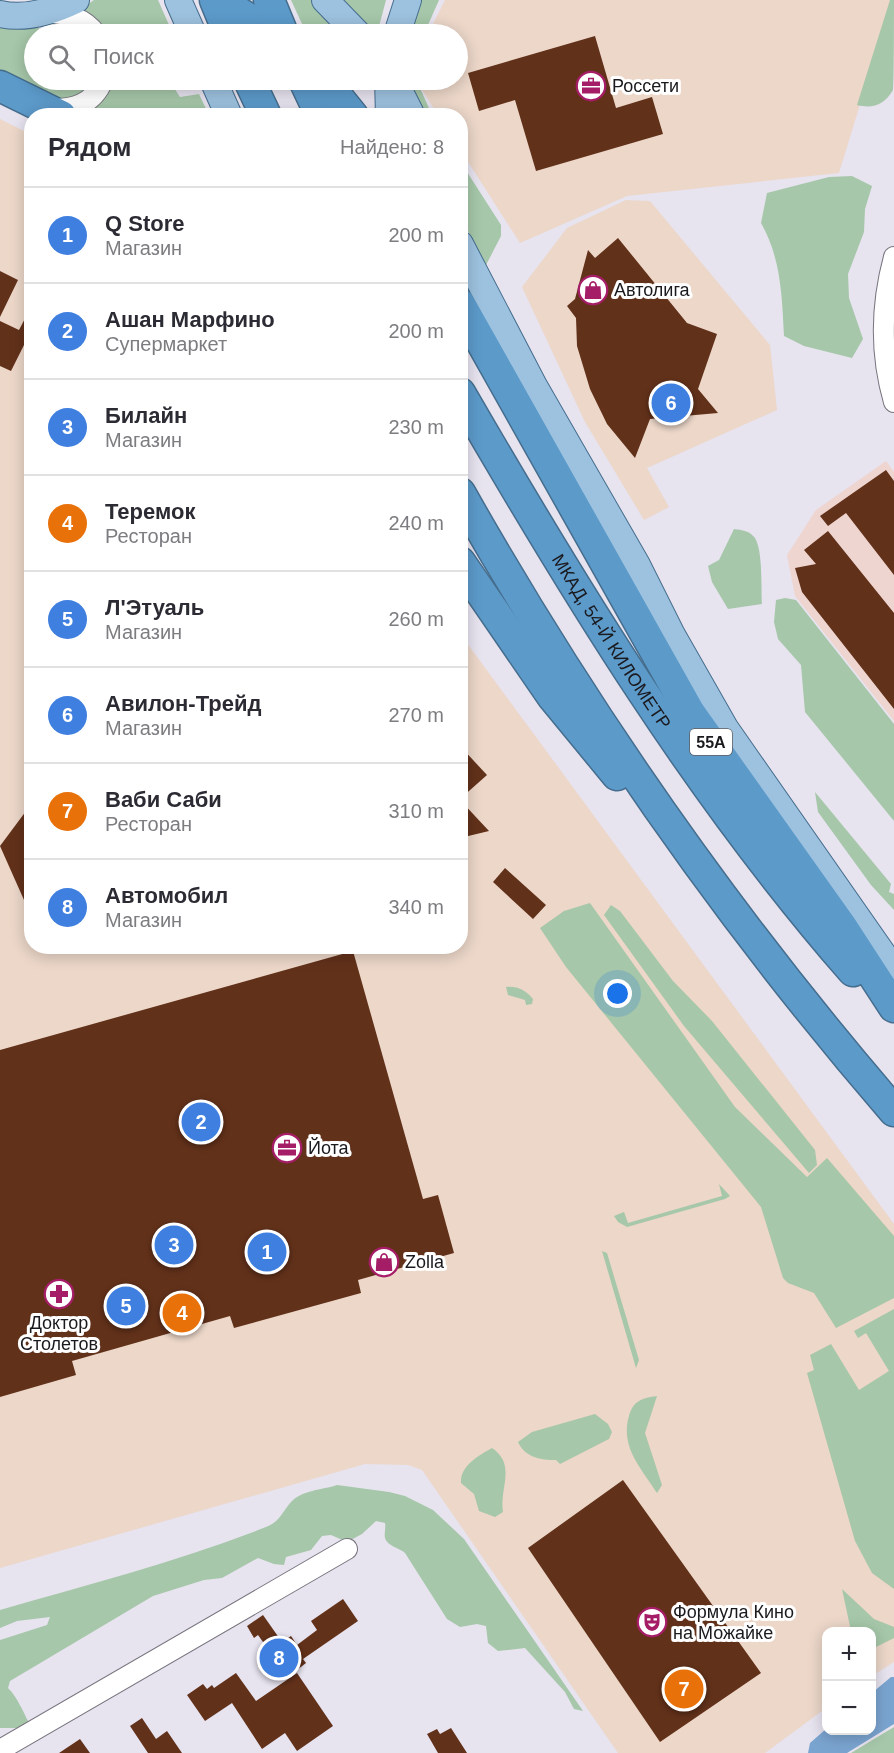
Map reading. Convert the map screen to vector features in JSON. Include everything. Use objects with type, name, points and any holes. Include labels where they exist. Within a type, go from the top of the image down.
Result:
[{"type":"highway","points":[[216,0],[225,24]]},
{"type":"highway","points":[[216,0],[257,24]]},
{"type":"highway","points":[[269,0],[279,24]]},
{"type":"highway","points":[[0,86],[46,108]]},
{"type":"highway","points":[[254,90],[262,108]]},
{"type":"highway","points":[[309,90],[317,108]]},
{"type":"highway","points":[[332,90],[347,108]]},
{"type":"highway","name":"55А","points":[[468,318],[690,713],[842,927],[894,1007]]},
{"type":"highway","name":"МКАД, 54-Й КИЛОМЕТР","points":[[468,407],[565,572],[655,713],[826,941],[894,1019]]},
{"type":"highway","points":[[468,506],[557,656],[702,872]]},
{"type":"highway","points":[[468,574],[552,696],[702,872],[829,1035],[894,1111]]},
{"type":"main road","points":[[0,15],[26,16],[45,12],[76,0]]},
{"type":"main road","points":[[178,0],[189,24]]},
{"type":"main road","points":[[325,0],[348,24]]},
{"type":"main road","points":[[400,24],[408,0]]},
{"type":"main road","points":[[217,90],[225,108]]},
{"type":"main road","points":[[388,90],[389,108]]},
{"type":"main road","points":[[399,90],[408,108]]},
{"type":"main road","points":[[468,259],[534,386],[637,565],[672,635],[725,728],[894,970]]},
{"type":"street","points":[[45,12],[68,14],[86,24]]},
{"type":"street","points":[[69,108],[90,100],[96,90]]},
{"type":"street","points":[[894,256],[886,294],[883,330],[885,363],[894,402]]},
{"type":"street","points":[[0,1750],[347,1549]]},
{"type":"shaded area","points":[[445,0],[892,0],[839,173],[627,196],[520,243],[468,162],[468,108],[434,108],[422,90],[468,90],[468,24],[433,24]]},
{"type":"shaded area","points":[[0,119],[24,131],[24,954],[468,954],[468,645],[894,1224],[894,1662],[876,1673],[876,1627],[822,1627],[822,1711],[765,1753],[618,1753],[422,1470],[408,1465],[365,1464],[0,1568]]},
{"type":"shaded area","points":[[626,200],[650,201],[770,345],[777,410],[647,468],[669,507],[644,520],[585,422],[522,287],[567,228]]},
{"type":"shaded area","points":[[886,461],[894,472],[894,721],[795,596],[787,555],[816,510]]},
{"type":"green space","points":[[94,0],[158,0],[169,24],[91,24],[77,12]]},
{"type":"green space","points":[[291,0],[311,0],[332,24],[302,24]]},
{"type":"green space","points":[[343,0],[386,0],[380,24],[364,24]]},
{"type":"green space","points":[[416,0],[439,0],[428,24],[408,24]]},
{"type":"green space","points":[[890,0],[894,0],[893,90],[878,105],[857,105]]},
{"type":"green space","points":[[0,21],[34,22],[36,24],[24,24],[24,85],[0,75]]},
{"type":"green space","points":[[35,90],[48,90],[48,92],[49,90],[87,90],[70,105]]},
{"type":"green space","points":[[104,90],[175,90],[180,97],[199,94],[206,108],[93,108]]},
{"type":"green space","points":[[410,90],[421,90],[429,108],[419,108]]},
{"type":"green space","points":[[468,173],[501,225],[501,236],[486,265],[468,231]]},
{"type":"green space","points":[[852,176],[872,186],[865,209],[864,232],[848,274],[849,298],[863,339],[852,358],[804,346],[784,336],[777,264],[761,223],[767,193],[829,177]]},
{"type":"green space","points":[[734,529],[751,534],[758,544],[762,604],[728,609],[712,582],[708,566],[719,560]]},
{"type":"green space","points":[[785,598],[796,600],[894,724],[894,821],[805,712],[801,665],[778,639],[774,622],[776,600]]},
{"type":"green space","points":[[815,792],[891,884],[889,892],[894,894],[894,910],[871,885],[818,812]]},
{"type":"green space","points":[[590,903],[735,1107],[807,1177],[827,1158],[894,1236],[894,1298],[836,1328],[814,1293],[788,1283],[783,1278],[761,1207],[566,967],[540,928],[564,911]]},
{"type":"green space","points":[[611,905],[620,911],[673,981],[712,1021],[815,1150],[817,1165],[809,1173],[684,1026],[604,915]]},
{"type":"green space","points":[[506,987],[524,991],[533,999],[532,1004],[526,1005],[525,1000],[508,995]]},
{"type":"green space","points":[[719,1184],[730,1196],[627,1227],[618,1222],[614,1216],[624,1212],[628,1223],[722,1196]]},
{"type":"green space","points":[[602,1251],[607,1253],[639,1360],[636,1368]]},
{"type":"green space","points":[[894,1309],[894,1589],[872,1573],[855,1541],[807,1373],[814,1370],[810,1355],[831,1344],[859,1390],[889,1371],[866,1333],[858,1338],[854,1331]]},
{"type":"green space","points":[[657,1396],[645,1433],[662,1485],[657,1493],[634,1457],[627,1438],[627,1427],[629,1416],[636,1404],[643,1399]]},
{"type":"green space","points":[[595,1414],[608,1424],[612,1432],[609,1439],[560,1464],[556,1460],[545,1460],[529,1454],[518,1442],[532,1432]]},
{"type":"green space","points":[[492,1448],[504,1462],[505,1469],[503,1512],[495,1517],[479,1511],[474,1494],[461,1483],[463,1471],[476,1458]]},
{"type":"green space","points":[[337,1485],[405,1496],[433,1510],[464,1539],[583,1711],[574,1709],[565,1692],[525,1648],[498,1651],[488,1643],[486,1626],[477,1624],[460,1627],[447,1619],[405,1553],[386,1541],[385,1523],[376,1521],[362,1534],[347,1542],[331,1535],[322,1536],[311,1550],[286,1557],[284,1565],[258,1558],[222,1578],[204,1580],[153,1596],[10,1681],[8,1688],[29,1723],[21,1728],[0,1728],[0,1640],[47,1625],[50,1617],[17,1621],[0,1628],[0,1610],[201,1551],[234,1539],[275,1522],[291,1502],[301,1495]]},
{"type":"green space","points":[[842,1589],[874,1619],[894,1627],[894,1638],[876,1647],[876,1627],[850,1627]]},
{"type":"green space","points":[[894,1727],[894,1753],[851,1753]]},
{"type":"water","points":[[894,1677],[894,1724],[847,1753],[808,1753],[810,1743],[822,1732],[822,1735],[876,1735],[876,1690]]},
{"type":"building","points":[[595,36],[616,108],[652,97],[663,134],[536,171],[515,100],[479,111],[468,73]]},
{"type":"building","points":[[618,238],[687,323],[717,334],[698,389],[718,413],[650,419],[635,458],[607,424],[590,389],[577,346],[576,318],[567,306],[575,299],[588,250],[595,258]]},
{"type":"building","points":[[0,271],[18,280],[0,317]]},
{"type":"building","points":[[24,320],[24,345],[11,371],[0,366],[0,321],[19,330]]},
{"type":"building","points":[[886,470],[894,481],[894,575],[846,513],[828,526],[820,516]]},
{"type":"building","points":[[828,531],[894,613],[894,709],[802,592],[795,568],[816,564],[804,550]]},
{"type":"building","points":[[468,755],[487,775],[468,792]]},
{"type":"building","points":[[468,809],[489,831],[468,836]]},
{"type":"building","points":[[24,814],[24,900],[0,846]]},
{"type":"building","points":[[505,868],[546,905],[533,919],[493,882]]},
{"type":"building","points":[[342,954],[354,954],[423,1199],[438,1195],[454,1253],[358,1280],[361,1293],[234,1328],[230,1316],[72,1361],[76,1375],[0,1397],[0,1050]]},
{"type":"building","name":"Формула Кино на Можайке","points":[[623,1480],[761,1673],[660,1742],[528,1548]]},
{"type":"building","points":[[343,1599],[358,1621],[303,1659],[306,1663],[288,1677],[258,1635],[254,1638],[247,1626],[263,1615],[282,1642],[291,1636],[297,1645],[317,1630],[311,1621]]},
{"type":"building","points":[[236,1673],[256,1701],[297,1673],[333,1726],[297,1751],[285,1733],[262,1749],[232,1703],[205,1721],[187,1695],[203,1684],[207,1689],[212,1685],[214,1688]]},
{"type":"building","points":[[142,1718],[156,1739],[167,1731],[182,1753],[148,1753],[130,1726]]},
{"type":"building","points":[[451,1728],[467,1753],[438,1753],[427,1734],[437,1729],[440,1734]]},
{"type":"building","points":[[80,1739],[90,1753],[59,1753]]},
{"type":"place","name":"Россети","points":[[591,86]]},
{"type":"place","name":"Автолига","points":[[593,290]]},
{"type":"place","name":"Авилон-Трейд","points":[[671,403]]},
{"type":"place","name":"Ашан Марфино","points":[[201,1122]]},
{"type":"place","name":"Йота","points":[[287,1148]]},
{"type":"place","name":"Билайн","points":[[174,1245]]},
{"type":"place","name":"Q Store","points":[[267,1252]]},
{"type":"place","name":"Zolla","points":[[384,1262]]},
{"type":"place","name":"Доктор Столетов","points":[[59,1294]]},
{"type":"place","name":"Л'Этуаль","points":[[126,1306]]},
{"type":"place","name":"Теремок","points":[[182,1313]]},
{"type":"place","name":"Формула Кино на Можайке","points":[[652,1622]]},
{"type":"place","name":"Автомобил","points":[[279,1658]]},
{"type":"place","name":"Ваби Саби","points":[[684,1689]]}]
